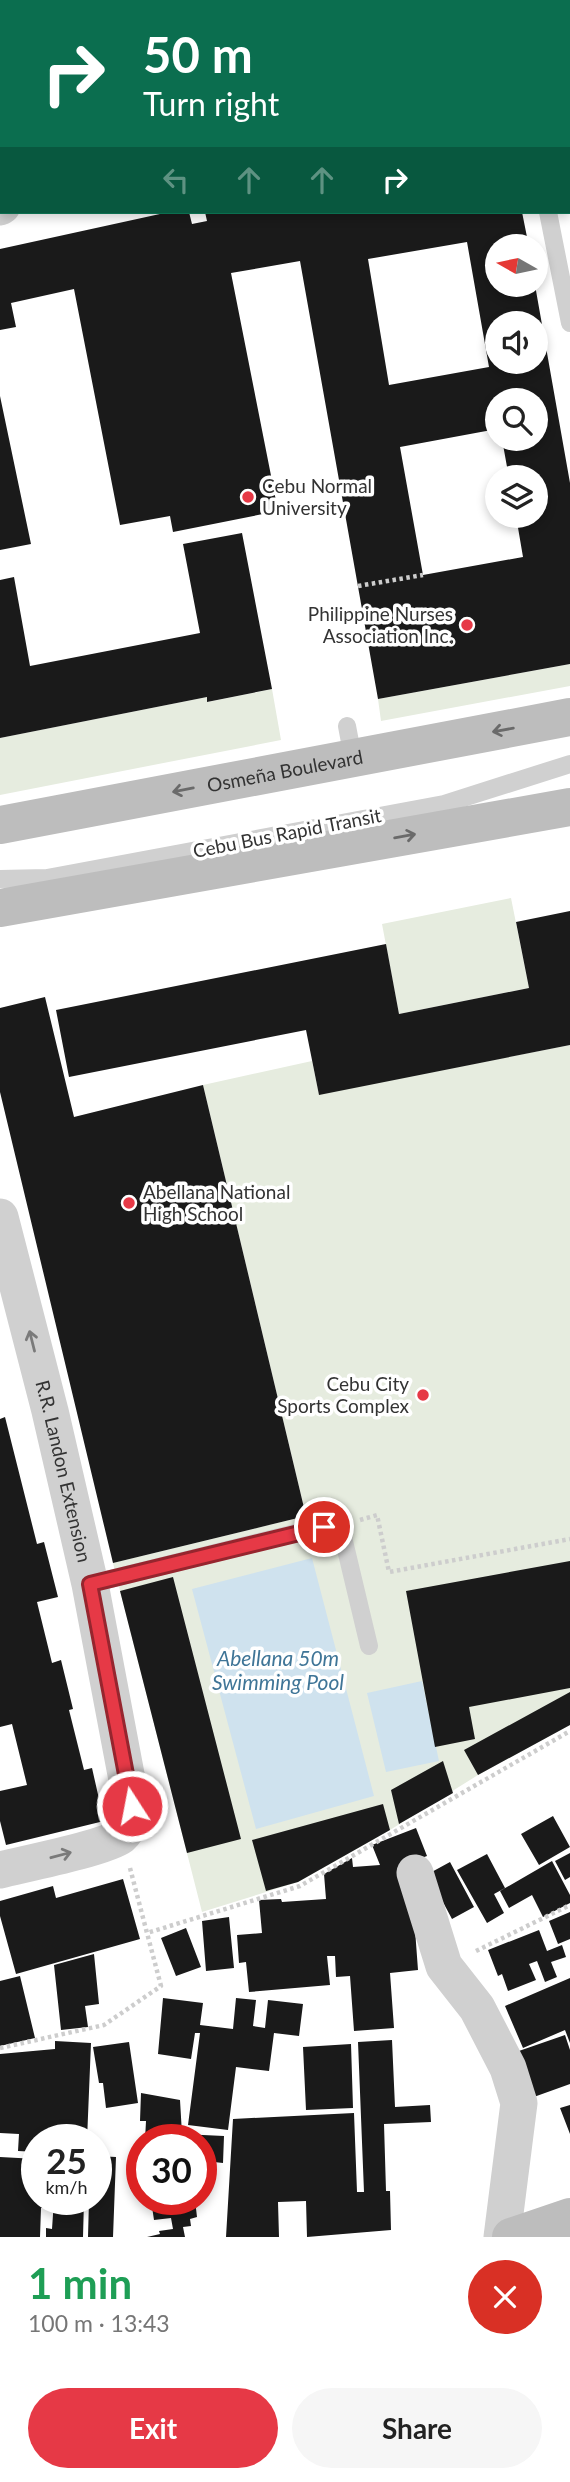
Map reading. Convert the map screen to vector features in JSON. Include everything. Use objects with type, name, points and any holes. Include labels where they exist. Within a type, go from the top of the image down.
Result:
[{"type":"main road","name":"Osmeña Boulevard","points":[[0,824],[350,742],[570,717]]},
{"type":"main road","points":[[0,908],[570,807]]},
{"type":"main road","points":[[511,2237],[570,2217]]},
{"type":"street","name":"R.R. Landon Extension","points":[[0,1217],[7,1272],[50,1411],[90,1584],[132,1806],[129,1824],[121,1836]]},
{"type":"street","points":[[0,1870],[101,1844],[121,1836]]},
{"type":"street","points":[[415,1873],[444,1966],[477,2008],[508,2068],[519,2103],[502,2237]]},
{"type":"lane","points":[[548,214],[570,323]]},
{"type":"lane","name":"Cebu Bus Rapid Transit","points":[[0,879],[47,878],[444,804],[570,764]]},
{"type":"lane","points":[[90,1584],[312,1530],[336,1527],[343,1537],[369,1646]]},
{"type":"path","points":[[358,586],[423,575]]},
{"type":"path","points":[[336,1527],[377,1515],[389,1572],[570,1539]]},
{"type":"path","points":[[148,1933],[300,1886],[570,1731]]},
{"type":"path","points":[[0,2048],[104,2025],[161,1986],[121,1836]]},
{"type":"path","points":[[444,1966],[570,1905]]},
{"type":"shaded area","points":[[570,664],[570,686],[381,721],[378,699]]},
{"type":"shaded area","points":[[272,689],[281,740],[0,795],[0,738],[207,697],[208,702]]},
{"type":"shaded area","points":[[511,898],[529,988],[399,1014],[382,924]]},
{"type":"shaded area","name":"Cebu City Sports Complex","points":[[570,1045],[570,1725],[478,1775],[390,1830],[298,1882],[202,1912],[113,1563],[306,1516],[203,1085],[312,1061],[319,1094]]},
{"type":"water","name":"Abellana 50m Swimming Pool","points":[[312,1558],[374,1796],[256,1829],[192,1589]]},
{"type":"water","points":[[422,1681],[439,1761],[386,1772],[367,1693]]},
{"type":"building","points":[[160,214],[190,214],[192,224],[207,221],[205,214],[522,214],[526,234],[485,234],[485,298],[537,298],[540,311],[485,311],[485,344],[467,242],[368,259],[389,385],[485,368],[485,374],[548,374],[548,359],[570,483],[570,664],[378,699],[300,261],[231,273],[278,511],[173,532],[170,516],[120,525],[74,289],[11,303],[16,327],[0,330],[0,249]],"holes":[[[485,388],[548,388],[548,451],[504,451],[507,465],[548,465],[548,528],[518,528],[523,557],[423,575],[400,447],[485,431]]]},
{"type":"building","points":[[0,396],[31,544],[0,550]]},
{"type":"building","points":[[242,533],[272,689],[207,702],[207,697],[0,738],[0,580],[14,577],[30,666],[200,633],[183,544]]},
{"type":"building","points":[[570,911],[570,1045],[319,1095],[306,1030],[69,1077],[56,1010],[386,944],[399,1014],[529,988],[516,922]]},
{"type":"building","points":[[45,997],[74,1117],[203,1085],[306,1516],[113,1563],[0,1092],[0,1008]]},
{"type":"building","points":[[5,1417],[37,1544],[44,1542],[58,1597],[37,1602],[52,1663],[61,1660],[73,1709],[69,1710],[84,1770],[92,1768],[104,1821],[6,1845],[0,1821],[0,1791],[27,1785],[12,1724],[0,1727],[0,1419]]},
{"type":"building","points":[[570,1561],[570,1688],[469,1707],[475,1739],[435,1747],[406,1591]]},
{"type":"building","points":[[173,1577],[241,1839],[187,1853],[120,1591]]},
{"type":"building","points":[[570,1692],[570,1725],[478,1775],[464,1750]]},
{"type":"building","points":[[443,1761],[453,1793],[399,1824],[391,1790]]},
{"type":"building","points":[[383,1804],[390,1830],[298,1882],[266,1891],[252,1840]]},
{"type":"building","points":[[553,1816],[570,1847],[539,1865],[521,1834]]},
{"type":"building","points":[[416,1828],[427,1856],[410,1862],[418,1970],[390,1973],[394,2028],[354,2031],[350,1976],[336,1977],[335,1956],[327,1956],[330,1985],[249,1992],[246,1962],[239,1963],[237,1935],[262,1933],[259,1900],[281,1899],[282,1902],[326,1899],[324,1874],[352,1858],[353,1867],[380,1865],[372,1845]]},
{"type":"building","points":[[570,1853],[570,1877],[565,1880],[555,1861]]},
{"type":"building","points":[[487,1854],[505,1888],[494,1894],[504,1913],[487,1923],[457,1870]]},
{"type":"building","points":[[552,1861],[570,1895],[570,1903],[543,1917],[532,1895],[509,1908],[500,1891]]},
{"type":"building","points":[[450,1862],[474,1907],[452,1919],[428,1874]]},
{"type":"building","points":[[123,1879],[140,1939],[16,1974],[0,1916],[0,1901],[53,1886],[56,1898]]},
{"type":"building","points":[[570,1912],[570,1939],[558,1944],[549,1921]]},
{"type":"building","points":[[229,1917],[234,1968],[206,1971],[202,1921]]},
{"type":"building","points":[[186,1928],[201,1967],[176,1976],[161,1938]]},
{"type":"building","points":[[539,1930],[547,1951],[562,1945],[566,1957],[551,1962],[557,1977],[545,1982],[537,1961],[529,1964],[536,1980],[508,1991],[502,1974],[498,1976],[488,1950]]},
{"type":"building","points":[[94,1954],[99,2004],[85,2006],[88,2027],[61,2030],[54,1965]]},
{"type":"building","points":[[20,1976],[35,2038],[0,2046],[0,1981]]},
{"type":"building","points":[[570,1978],[570,2043],[565,2030],[523,2048],[505,2006]]},
{"type":"building","points":[[163,1998],[203,2003],[200,2025],[233,2029],[236,1998],[256,2000],[253,2026],[265,2028],[268,2000],[303,2004],[299,2036],[274,2033],[269,2071],[236,2067],[228,2130],[217,2129],[217,2124],[188,2124],[200,2033],[195,2033],[191,2059],[158,2054]]},
{"type":"building","points":[[565,2035],[570,2050],[570,2084],[531,2098],[516,2052]]},
{"type":"building","points":[[392,2040],[395,2107],[430,2105],[431,2122],[384,2124],[386,2191],[390,2191],[391,2230],[307,2237],[306,2201],[278,2202],[279,2237],[226,2237],[233,2119],[354,2113],[357,2192],[364,2192],[358,2042]]},
{"type":"building","points":[[55,2041],[91,2043],[88,2124],[21,2124],[21,2151],[18,2151],[19,2134],[0,2133],[0,2054],[55,2049]]},
{"type":"building","points":[[129,2042],[138,2103],[106,2108],[103,2083],[99,2083],[93,2047]]},
{"type":"building","points":[[351,2044],[353,2108],[306,2110],[303,2047]]},
{"type":"building","points":[[141,2093],[180,2100],[181,2124],[146,2124],[146,2121],[140,2121]]},
{"type":"building","points":[[570,2105],[570,2134],[560,2108]]},
{"type":"building","points":[[217,2136],[224,2136],[223,2163],[217,2162]]},
{"type":"building","points":[[0,2157],[21,2158],[21,2215],[41,2215],[40,2237],[0,2237]]},
{"type":"building","points":[[112,2157],[116,2157],[113,2237],[88,2237],[89,2215],[112,2215]]},
{"type":"building","points":[[53,2215],[84,2215],[83,2237],[46,2237],[46,2228],[52,2229]]},
{"type":"building","points":[[153,2215],[197,2217],[190,2219],[191,2226],[183,2227],[185,2237],[147,2237],[160,2234],[159,2231],[173,2229],[171,2218],[154,2220]]},
{"type":"place","name":"Cebu Normal University","points":[[248,497]]},
{"type":"place","name":"Philippine Nurses Association Inc.","points":[[467,625]]},
{"type":"place","name":"Abellana National High School","points":[[129,1203]]},
{"type":"place","name":"Cebu City Sports Complex","points":[[423,1395]]},
{"type":"route","points":[[132,1806],[90,1584],[324,1527]]}]
